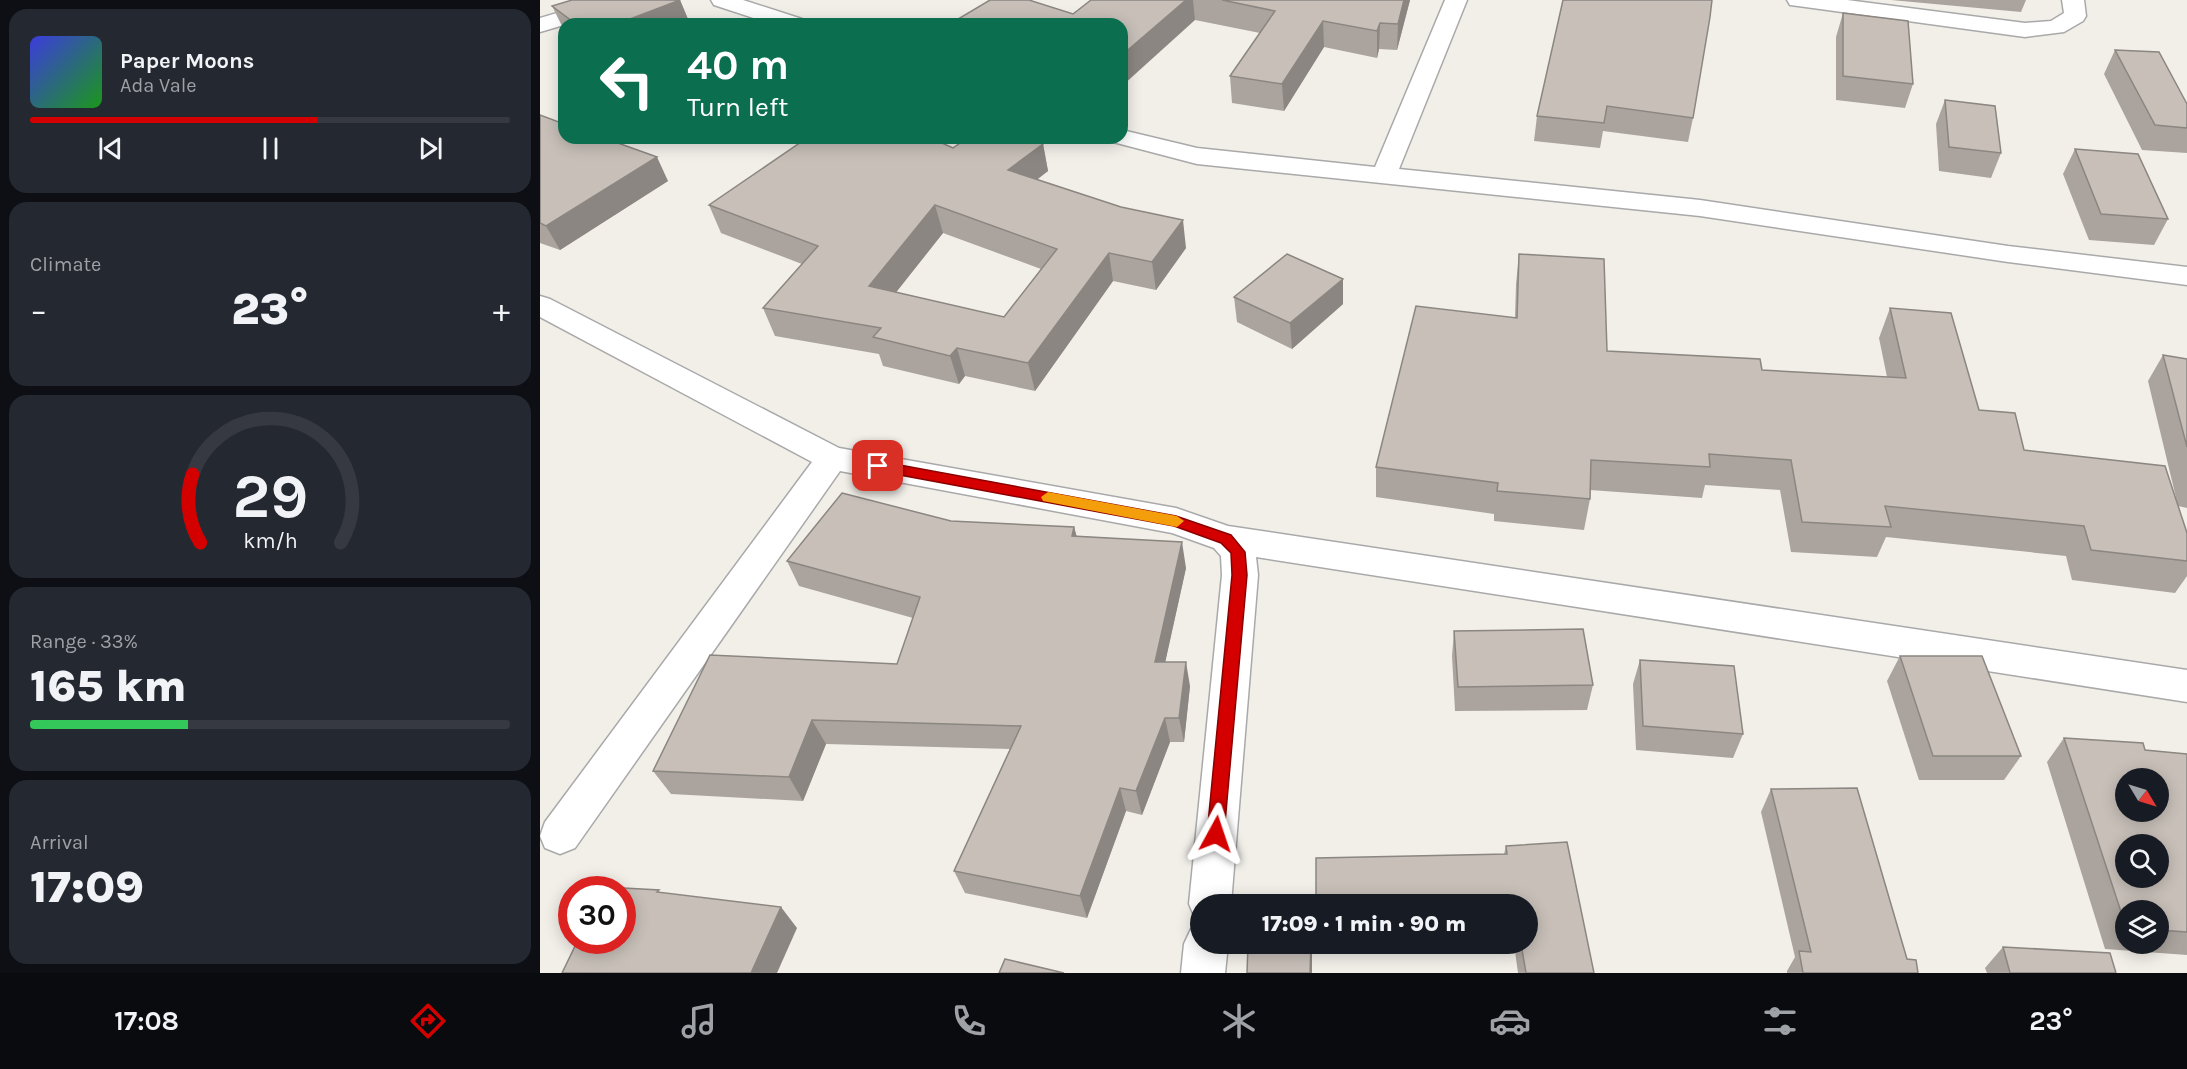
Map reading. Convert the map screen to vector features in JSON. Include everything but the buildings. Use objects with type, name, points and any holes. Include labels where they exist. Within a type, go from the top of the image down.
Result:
[{"type":"street","points":[[564,18],[624,0]]},
{"type":"street","points":[[722,0],[776,18]]},
{"type":"street","points":[[1383,177],[1456,0]]},
{"type":"street","points":[[1798,0],[2025,30],[2056,27],[2075,15],[2073,0]]},
{"type":"street","points":[[540,25],[558,20]]},
{"type":"street","points":[[1128,139],[1197,156],[1700,208],[2008,254],[2187,276]]},
{"type":"street","points":[[540,305],[832,458],[1176,521],[1226,539],[2187,686]]},
{"type":"street","points":[[560,835],[832,458]]},
{"type":"street","points":[[1211,894],[1240,575],[1238,552],[1226,539]]},
{"type":"street","points":[[1203,973],[1205,954]]},
{"type":"slow traffic","points":[[1048,497],[1177,521]]},
{"type":"route","points":[[878,466],[1176,521],[1226,539],[1238,552],[1240,575],[1216,834]]}]
